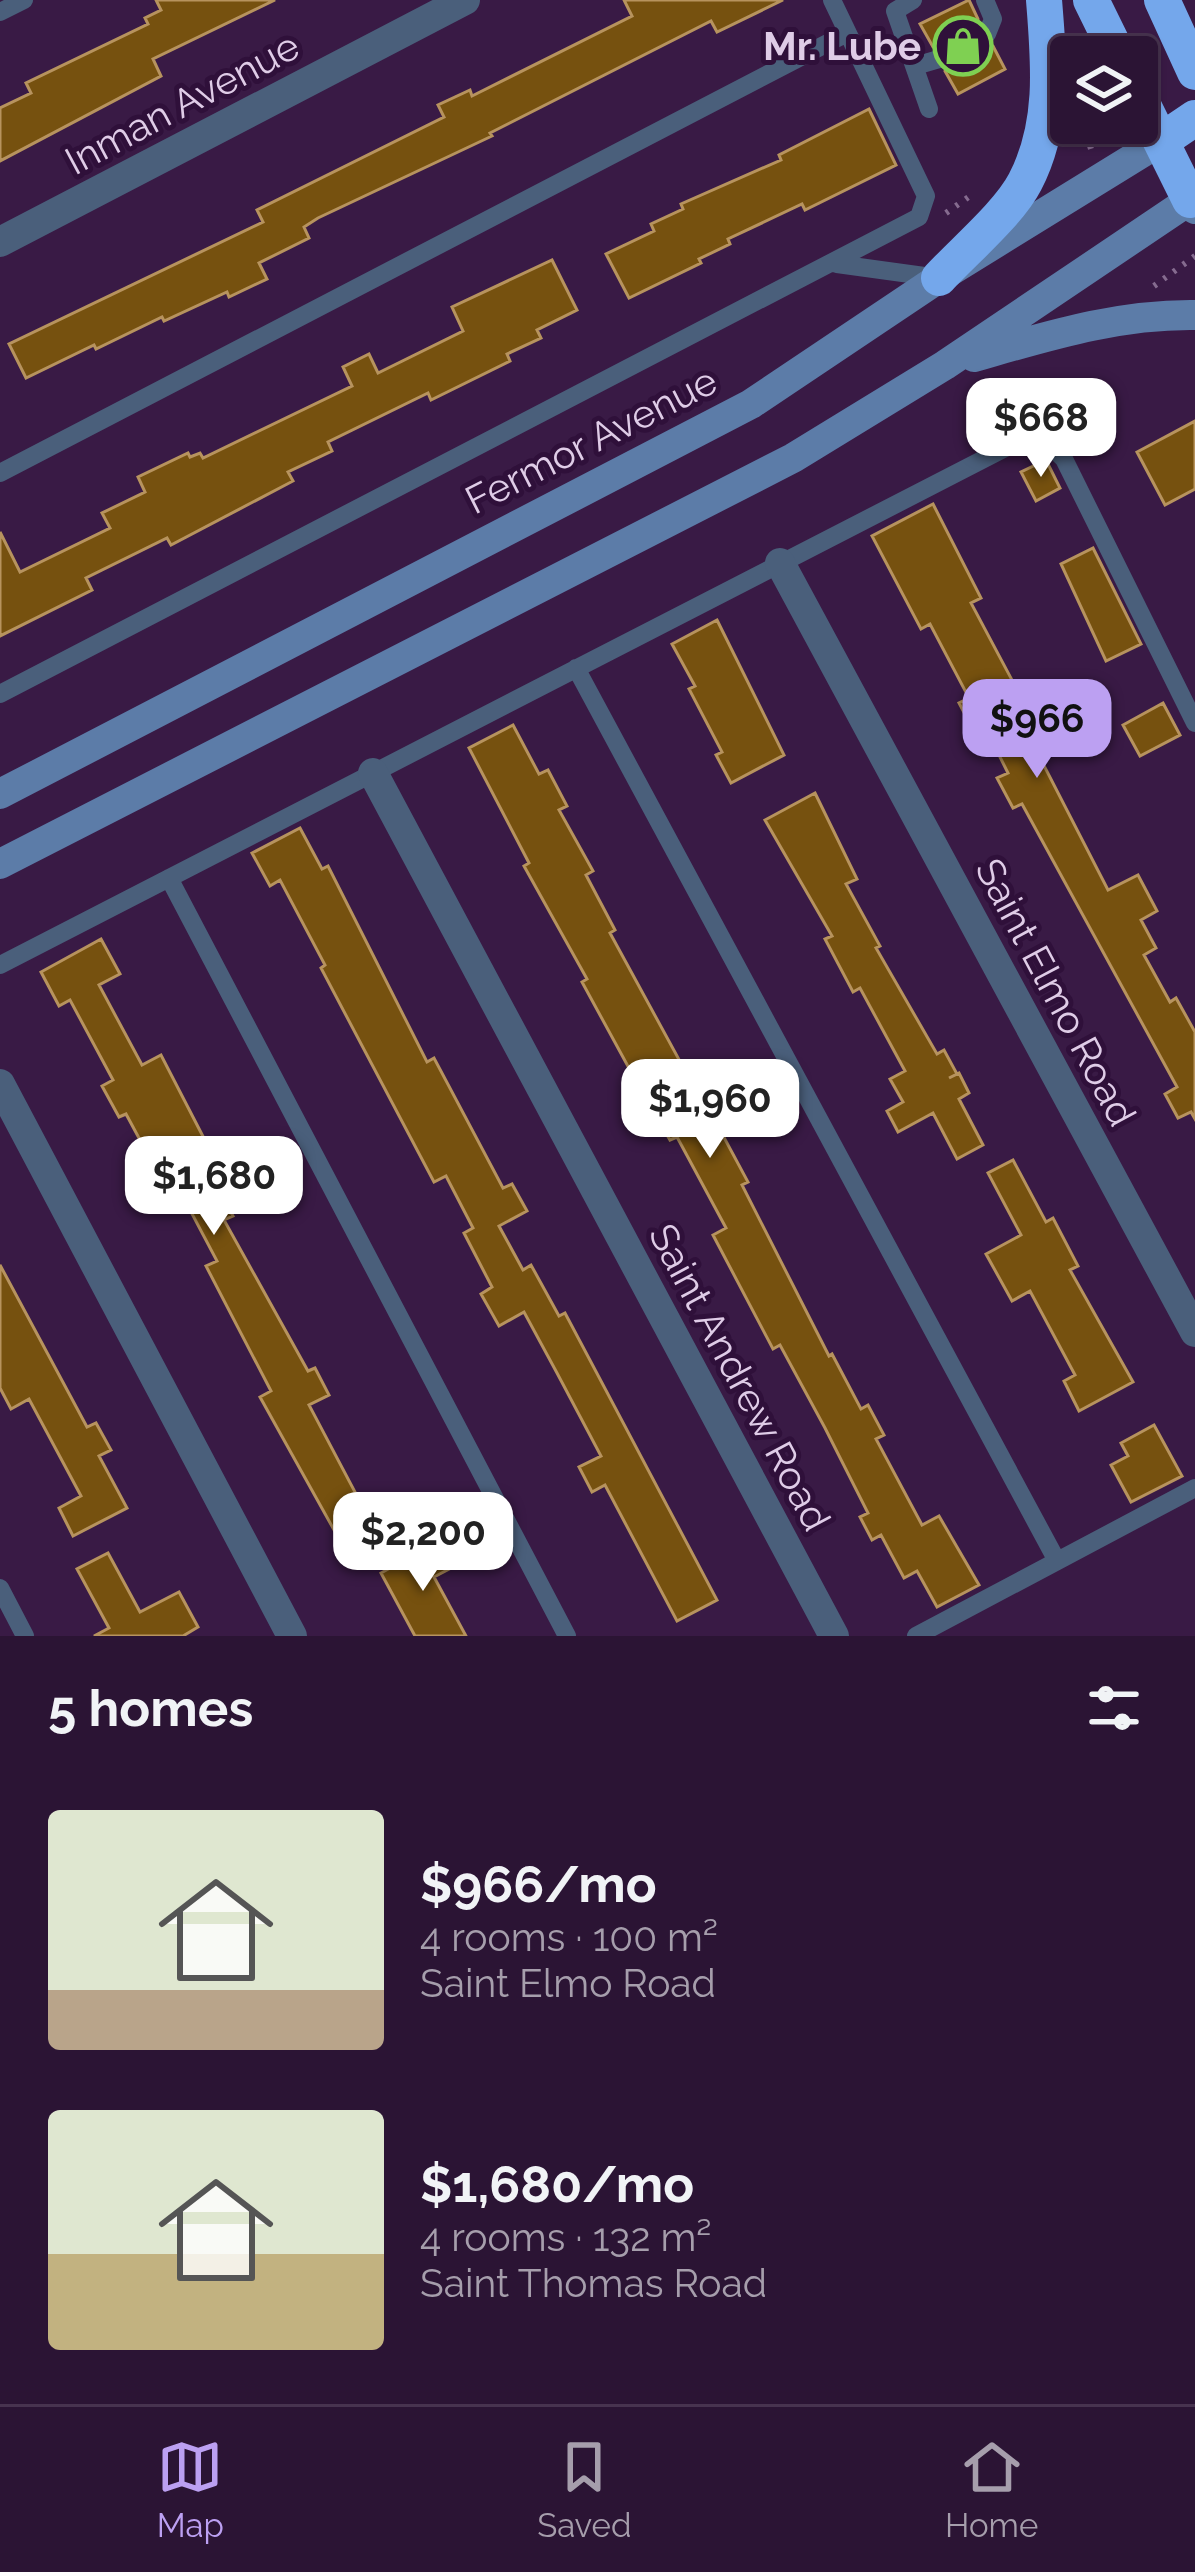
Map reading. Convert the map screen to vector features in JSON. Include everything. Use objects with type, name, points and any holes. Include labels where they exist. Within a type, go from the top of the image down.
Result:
[{"type":"highway","points":[[939,278],[1024,185],[1031,167],[1046,117],[1045,0]]},
{"type":"highway","points":[[1090,0],[1108,36]]},
{"type":"highway","points":[[1162,0],[1195,72]]},
{"type":"highway","name":"Fermor Avenue","points":[[1161,141],[1195,118]]},
{"type":"highway","points":[[1158,135],[1193,202]]},
{"type":"main road","name":"Fermor Avenue","points":[[0,794],[751,404],[939,278],[1161,141]]},
{"type":"main road","points":[[0,864],[793,458],[945,365],[1193,202]]},
{"type":"main road","points":[[945,365],[1093,323],[1154,314],[1195,315]]},
{"type":"street","name":"Inman Avenue","points":[[0,242],[465,0]]},
{"type":"street","name":"Saint Elmo Road","points":[[780,563],[1195,1333]]},
{"type":"street","name":"Saint Andrew Road","points":[[373,773],[834,1636]]},
{"type":"street","points":[[0,1084],[292,1636]]},
{"type":"lane","points":[[0,12],[24,0]]},
{"type":"lane","points":[[0,694],[919,218],[926,196],[832,0]]},
{"type":"lane","points":[[913,0],[895,10],[929,109]]},
{"type":"lane","points":[[985,0],[993,19],[987,34]]},
{"type":"lane","points":[[0,473],[848,32]]},
{"type":"lane","points":[[915,66],[939,59]]},
{"type":"lane","points":[[834,263],[939,278]]},
{"type":"lane","points":[[0,965],[1015,443],[1040,436],[1064,459],[1195,723]]},
{"type":"lane","points":[[576,668],[1057,1562]]},
{"type":"lane","points":[[169,878],[567,1636]]},
{"type":"lane","points":[[916,1636],[1195,1489]]},
{"type":"lane","points":[[0,1588],[26,1636]]},
{"type":"path","points":[[919,218],[942,215],[975,193]]},
{"type":"path","points":[[1151,289],[1195,256]]},
{"type":"building","points":[[156,0],[275,0],[153,59],[161,76],[0,161],[0,108],[31,93],[26,83],[148,24],[145,18],[161,10]]},
{"type":"building","points":[[624,0],[783,0],[717,32],[711,21],[490,133],[492,136],[318,218],[304,227],[309,238],[259,263],[267,279],[164,321],[162,317],[26,378],[9,344],[263,222],[257,210],[444,117],[438,105],[470,90],[472,96],[632,16]]},
{"type":"building","name":"Mr. Lube","points":[[969,0],[978,19],[976,41],[993,46],[1005,69],[958,94],[945,71],[951,54],[943,46],[933,47],[920,24]]},
{"type":"building","points":[[869,109],[896,165],[805,210],[802,204],[728,239],[730,244],[699,259],[701,263],[629,298],[606,254],[654,231],[651,224],[683,209],[681,204],[781,160],[779,155]]},
{"type":"building","points":[[552,260],[577,310],[537,330],[541,338],[507,354],[510,361],[431,400],[428,393],[328,442],[332,451],[288,472],[293,481],[171,545],[167,538],[86,578],[92,590],[0,636],[0,532],[20,572],[110,528],[102,513],[145,492],[138,477],[188,453],[190,457],[200,453],[203,458],[352,386],[343,367],[369,354],[378,373],[463,331],[452,307]]},
{"type":"building","points":[[1195,421],[1195,489],[1165,505],[1137,452]]},
{"type":"building","points":[[1046,460],[1060,488],[1036,501],[1021,472]]},
{"type":"building","points":[[933,504],[981,598],[971,603],[1030,714],[1020,719],[1108,890],[1138,875],[1157,911],[1141,920],[1156,948],[1144,955],[1170,1002],[1176,998],[1195,1032],[1195,1119],[1191,1112],[1178,1118],[1165,1094],[1177,1087],[1022,804],[1013,808],[997,778],[1008,773],[983,723],[972,728],[959,703],[969,698],[930,624],[921,629],[872,536]]},
{"type":"building","points":[[1093,548],[1141,644],[1106,661],[1061,564]]},
{"type":"building","points":[[717,620],[784,755],[731,783],[716,755],[722,752],[689,689],[695,686],[672,644]]},
{"type":"building","points":[[1163,703],[1180,735],[1140,756],[1123,725]]},
{"type":"building","points":[[513,725],[539,774],[548,770],[567,806],[559,810],[593,871],[586,875],[615,930],[610,933],[695,1089],[703,1086],[718,1115],[713,1117],[748,1182],[742,1185],[829,1356],[832,1354],[861,1409],[868,1405],[884,1435],[876,1439],[922,1525],[939,1516],[979,1585],[937,1607],[917,1571],[904,1578],[881,1535],[872,1540],[860,1517],[868,1513],[825,1428],[780,1345],[773,1349],[713,1235],[726,1228],[677,1137],[670,1140],[642,1092],[524,866],[529,863],[469,748]]},
{"type":"building","points":[[815,793],[857,879],[846,884],[880,946],[876,948],[937,1054],[944,1050],[959,1073],[969,1093],[959,1099],[983,1145],[957,1159],[933,1113],[898,1132],[887,1111],[903,1102],[890,1079],[905,1071],[860,988],[853,992],[825,939],[832,936],[765,820]]},
{"type":"building","points":[[300,828],[322,869],[328,866],[427,1062],[434,1058],[503,1188],[512,1184],[527,1211],[499,1226],[523,1270],[531,1265],[559,1316],[565,1313],[717,1600],[677,1621],[605,1485],[592,1492],[579,1467],[601,1456],[524,1312],[499,1326],[481,1294],[492,1287],[464,1233],[473,1228],[446,1176],[434,1182],[280,880],[270,886],[252,853]]},
{"type":"building","points":[[101,939],[120,974],[99,985],[142,1065],[161,1055],[211,1152],[202,1157],[233,1216],[224,1220],[308,1371],[315,1368],[329,1395],[309,1405],[384,1547],[353,1564],[260,1397],[271,1391],[206,1266],[217,1261],[171,1174],[161,1179],[126,1114],[119,1117],[102,1086],[113,1080],[70,1000],[59,1006],[41,972]]},
{"type":"building","points":[[1013,1160],[1046,1222],[1053,1218],[1078,1266],[1070,1270],[1133,1382],[1079,1411],[1064,1381],[1075,1375],[1030,1291],[1012,1301],[986,1254],[1021,1235],[988,1173]]},
{"type":"building","points":[[0,1265],[87,1427],[96,1423],[111,1450],[99,1456],[127,1508],[73,1536],[59,1508],[81,1496],[29,1399],[11,1409],[0,1388]]},
{"type":"building","points":[[1154,1425],[1182,1476],[1131,1502],[1111,1465],[1128,1456],[1121,1443]]},
{"type":"building","points":[[436,1543],[449,1569],[434,1577],[466,1636],[415,1636],[381,1573]]},
{"type":"building","points":[[108,1553],[140,1612],[179,1592],[198,1627],[183,1636],[94,1636],[109,1628],[77,1569]]},
{"type":"place","name":"Mr. Lube","points":[[963,46]]}]
